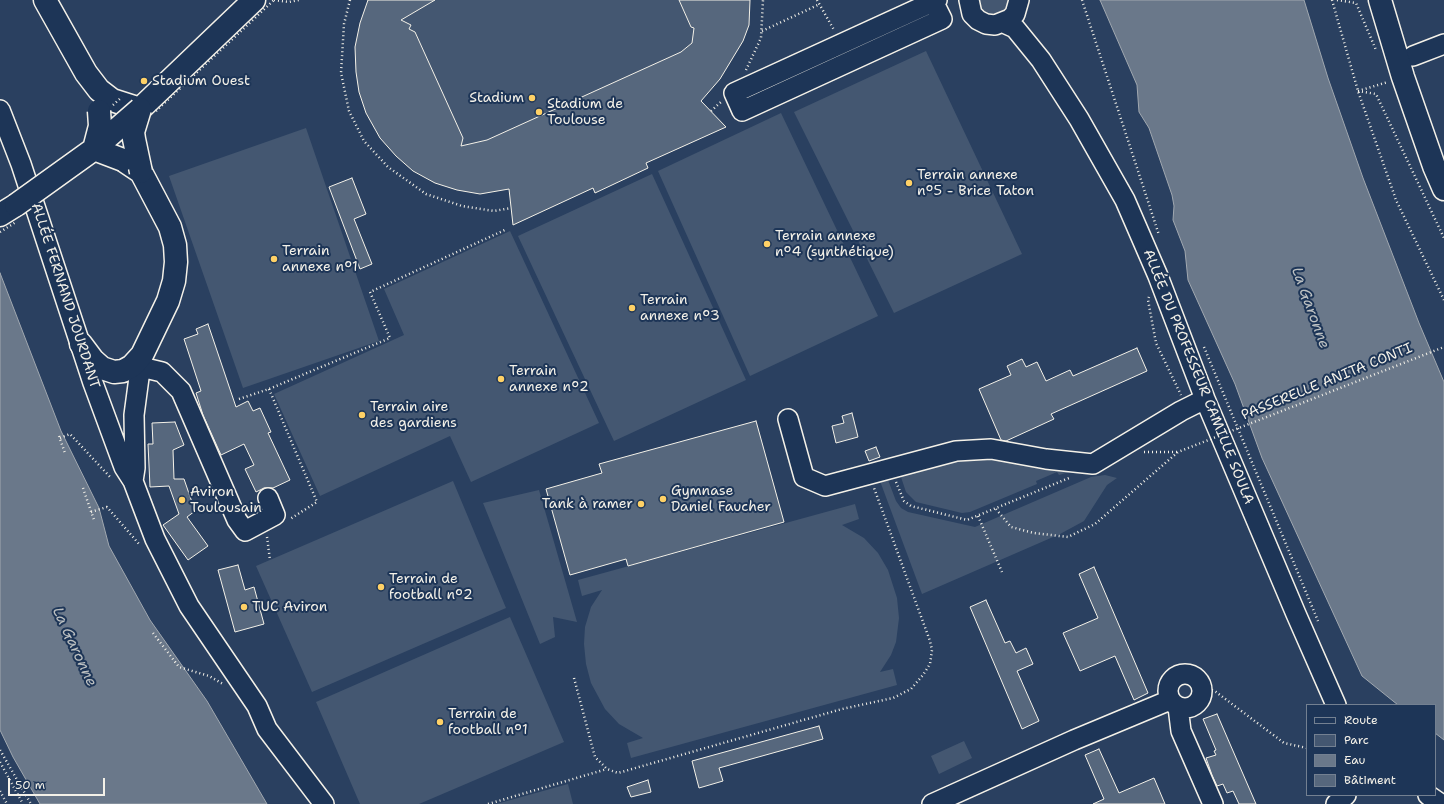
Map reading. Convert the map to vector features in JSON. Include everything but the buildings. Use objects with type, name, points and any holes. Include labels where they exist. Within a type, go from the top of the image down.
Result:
[{"type":"main road","points":[[46,0],[86,73],[99,90],[112,100],[146,110]]},
{"type":"main road","points":[[16,206],[146,110],[254,0]]},
{"type":"main road","points":[[1380,0],[1406,84],[1434,166],[1444,189]]},
{"type":"main road","points":[[1394,0],[1444,150]]},
{"type":"main road","points":[[86,73],[99,111],[100,126],[94,149]]},
{"type":"main road","points":[[81,344],[93,360],[102,368],[114,372],[123,371],[142,361],[168,301],[174,281],[176,262],[175,245],[170,227],[141,172],[134,139],[133,132],[146,110]]},
{"type":"main road","points":[[94,149],[123,160],[141,172]]},
{"type":"street","points":[[969,0],[972,14],[978,20],[990,25],[1004,23],[1010,19],[1018,4]]},
{"type":"street","points":[[935,1],[942,18],[742,110],[734,93],[935,1]]},
{"type":"street","name":"ALLÉE DU PROFESSEUR CAMILLE SOULA","points":[[1018,4],[1032,32],[1041,60]]},
{"type":"street","name":"ALLÉE DU PROFESSEUR CAMILLE SOULA","points":[[1004,23],[1015,28],[1041,60],[1079,119],[1124,200],[1158,276],[1205,399],[1336,704]]},
{"type":"street","points":[[1413,56],[1444,44]]},
{"type":"street","name":"ALLÉE FERNAND JOURDANT","points":[[0,110],[16,206],[81,344],[124,466],[133,481],[157,544],[189,606],[257,706],[267,729],[324,804]]},
{"type":"street","points":[[16,206],[106,145],[146,110]]},
{"type":"street","points":[[142,361],[162,372],[181,391],[237,520],[245,532],[275,515],[268,498]]},
{"type":"street","name":"ALLÉE FERNAND JOURDANT","points":[[133,481],[135,468],[134,415],[142,361]]},
{"type":"street","points":[[788,418],[804,477],[825,486],[956,451],[991,449],[1093,464],[1186,408],[1205,399]]},
{"type":"street","points":[[932,804],[1074,740],[1174,704],[1190,708],[1195,705],[1202,694],[1201,685],[1196,678],[1191,675],[1177,675],[1168,685],[1168,695],[1174,704],[1181,731],[1213,804]]},
{"type":"street","points":[[1336,804],[1345,796]]},
{"type":"street","points":[[1429,796],[1441,804]]},
{"type":"path","points":[[146,110],[274,0],[289,2],[299,0]]},
{"type":"path","points":[[350,0],[344,24],[341,73],[349,111],[364,141],[388,167],[426,194],[462,206],[494,211],[511,208]]},
{"type":"path","points":[[743,77],[761,38],[763,0]]},
{"type":"path","points":[[817,0],[842,44]]},
{"type":"path","points":[[1082,0],[1160,238]]},
{"type":"path","points":[[1332,0],[1358,91],[1396,200],[1444,300]]},
{"type":"path","points":[[761,31],[820,4]]},
{"type":"path","points":[[1358,91],[1389,82]]},
{"type":"path","points":[[1358,91],[1376,94],[1444,238]]},
{"type":"path","points":[[711,112],[722,100]]},
{"type":"path","points":[[239,399],[269,389],[390,338],[370,292],[507,229]]},
{"type":"path","points":[[1158,276],[1148,300],[1156,343],[1186,408]]},
{"type":"path","points":[[1203,346],[1319,624]]},
{"type":"path","name":"PASSERELLE ANITA CONTI","points":[[996,509],[1010,527],[1034,533],[1068,537],[1095,524],[1178,452],[1444,347]]},
{"type":"path","points":[[269,389],[317,502],[286,522]]},
{"type":"path","points":[[65,453],[60,437],[70,434],[115,482],[120,485],[133,481]]},
{"type":"path","points":[[1139,452],[1178,452]]},
{"type":"path","points":[[891,469],[900,496],[911,506],[967,520],[1070,477]]},
{"type":"path","points":[[574,678],[595,757],[607,769],[618,773],[842,709],[893,698],[911,689],[930,664],[932,650],[869,474]]},
{"type":"path","points":[[83,488],[94,520]]},
{"type":"path","points":[[91,512],[108,507],[144,550],[157,544]]},
{"type":"path","points":[[978,516],[1002,572]]},
{"type":"path","points":[[266,534],[270,560]]},
{"type":"path","points":[[153,634],[179,667],[209,676],[230,688],[243,686]]},
{"type":"path","points":[[1201,685],[1216,692],[1284,743],[1306,748]]},
{"type":"path","points":[[0,750],[31,804]]},
{"type":"path","points":[[0,762],[23,804]]},
{"type":"path","points":[[488,804],[607,769]]},
{"type":"path","points":[[0,791],[7,804]]},
{"type":"green space","name":"Stadium","points":[[368,0],[750,0],[749,25],[743,41],[720,79],[700,100],[726,127],[646,163],[648,168],[595,193],[593,188],[513,225],[509,189],[480,194],[457,190],[435,183],[413,171],[396,156],[380,138],[359,92],[356,72],[355,47],[360,23]]},
{"type":"green space","points":[[977,0],[1012,0],[1009,9],[995,18],[980,11]]},
{"type":"green space","name":"Terrain annexe n°5 - Brice Taton","points":[[926,51],[1022,254],[894,313],[794,112]]},
{"type":"green space","name":"Terrain annexe n°4 (synthétique)","points":[[781,113],[878,316],[750,376],[658,171]]},
{"type":"green space","name":"Terrain annexe n°1","points":[[306,128],[379,341],[243,388],[169,176]]},
{"type":"green space","name":"Terrain annexe n°3","points":[[652,174],[746,380],[614,441],[518,236]]},
{"type":"green space","name":"Terrain annexe n°2","points":[[510,231],[599,423],[471,482],[450,436],[320,496],[274,394],[404,335],[384,289]]},
{"type":"green space","points":[[979,455],[1060,469],[1069,472],[1059,475],[1057,472],[1036,481],[1037,484],[970,512],[962,513],[916,502],[906,492],[900,474]]},
{"type":"green space","points":[[1105,475],[1117,478],[1107,485],[1084,521],[1060,534],[922,594],[880,481],[888,480],[896,501],[901,508],[908,512],[975,527],[1091,477]]},
{"type":"green space","name":"Terrain de football n°2","points":[[453,481],[506,608],[312,692],[256,566]]},
{"type":"green space","points":[[539,490],[577,622],[553,617],[555,637],[540,644],[483,503]]},
{"type":"green space","points":[[855,504],[859,519],[842,525],[864,538],[878,553],[888,570],[897,598],[899,618],[896,642],[891,655],[880,672],[893,669],[897,685],[631,758],[627,743],[643,738],[619,724],[605,709],[591,683],[586,664],[584,644],[585,627],[591,607],[602,590],[582,596],[578,580]]},
{"type":"green space","name":"Terrain de football n°1","points":[[510,617],[564,742],[419,804],[360,804],[316,702]]},
{"type":"green space","points":[[964,741],[972,758],[939,774],[931,756]]},
{"type":"green space","points":[[568,784],[573,804],[496,804],[500,803]]},
{"type":"water","name":"La Garonne","points":[[1100,0],[1304,0],[1328,78],[1363,178],[1419,323],[1444,382],[1444,740],[1436,734],[1436,704],[1397,704],[1362,676],[1262,458],[1235,384],[1188,280],[1185,251],[1173,220],[1174,206],[1172,195],[1149,128],[1139,112],[1137,85]]},
{"type":"water","name":"La Garonne","points":[[0,273],[61,431],[99,508],[109,546],[150,620],[207,701],[267,804],[40,804],[13,757],[0,730]]},
{"type":"place","name":"Stadium Ouest","points":[[144,81]]},
{"type":"place","name":"Stadium","points":[[532,98]]},
{"type":"place","name":"Stadium de Toulouse","points":[[539,112]]},
{"type":"place","name":"Terrain annexe n°5 - Brice Taton","points":[[909,183]]},
{"type":"place","name":"Terrain annexe n°4 (synthétique)","points":[[767,244]]},
{"type":"place","name":"Terrain annexe n°1","points":[[274,259]]},
{"type":"place","name":"Terrain annexe n°3","points":[[632,308]]},
{"type":"place","name":"Terrain annexe n°2","points":[[501,379]]},
{"type":"place","name":"Terrain aire des gardiens","points":[[362,415]]},
{"type":"place","name":"Gymnase Daniel Faucher","points":[[663,499]]},
{"type":"place","name":"Aviron Toulousain","points":[[182,500]]},
{"type":"place","name":"Tank à ramer","points":[[641,504]]},
{"type":"place","name":"Terrain de football n°2","points":[[381,587]]},
{"type":"place","name":"TUC Aviron","points":[[244,607]]},
{"type":"place","name":"Terrain de football n°1","points":[[440,722]]}]
